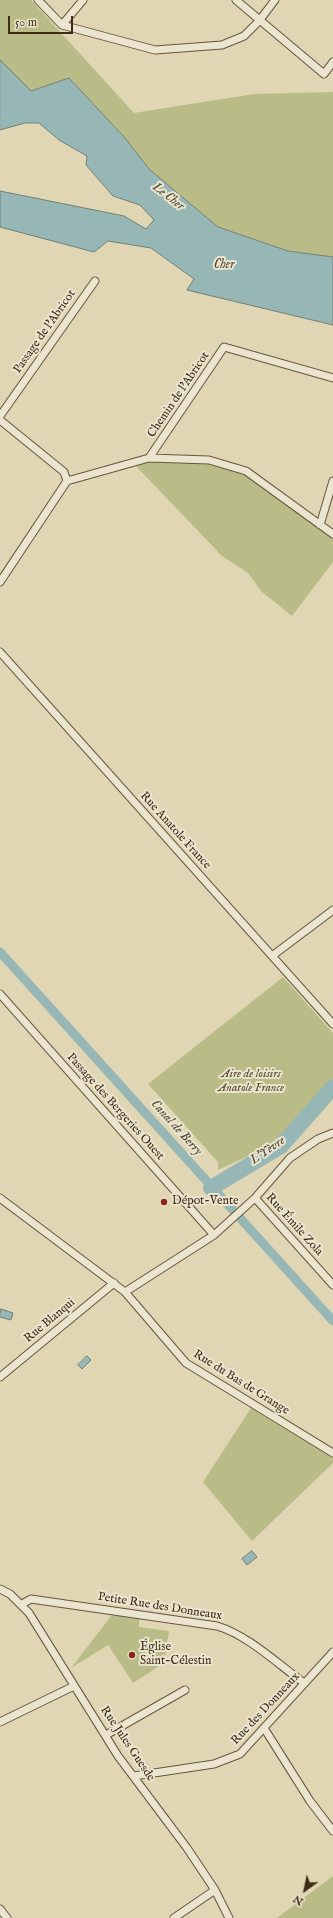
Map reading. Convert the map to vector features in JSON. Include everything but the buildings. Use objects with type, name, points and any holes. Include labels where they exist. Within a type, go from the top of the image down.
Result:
[{"type":"street","points":[[38,0],[62,25],[155,50],[222,45],[244,36],[259,21],[275,0]]},
{"type":"street","points":[[62,25],[83,0]]},
{"type":"street","points":[[236,0],[259,21],[324,74],[333,62]]},
{"type":"street","name":"Passage de l'Abricot","points":[[0,416],[95,280]]},
{"type":"street","name":"Chemin de l'Abricot","points":[[149,458],[224,347],[333,378]]},
{"type":"street","points":[[0,420],[64,472],[66,481]]},
{"type":"street","points":[[0,582],[66,481],[149,458],[209,460],[246,470],[333,534]]},
{"type":"street","points":[[320,525],[333,481]]},
{"type":"street","name":"Rue Anatole France","points":[[0,652],[333,1024]]},
{"type":"street","points":[[272,956],[333,910]]},
{"type":"street","name":"Passage des Bergeries Ouest","points":[[0,994],[214,1235]]},
{"type":"street","points":[[125,1292],[214,1235],[255,1198],[290,1158],[318,1139],[333,1133]]},
{"type":"street","name":"Rue du Bas de Grange","points":[[0,1198],[125,1292],[186,1364],[333,1453]]},
{"type":"street","name":"Rue Émile Zola","points":[[255,1198],[333,1285]]},
{"type":"street","name":"Rue Blanqui","points":[[0,1377],[114,1283]]},
{"type":"street","name":"Rue Jules Guesde","points":[[0,1589],[10,1594],[22,1604],[106,1734],[118,1756],[134,1776],[215,1890],[229,1918]]},
{"type":"street","name":"Petite Rue des Donneaux","points":[[22,1604],[31,1599],[217,1626],[243,1638],[304,1683]]},
{"type":"street","name":"Rue des Donneaux","points":[[134,1776],[214,1764],[240,1754],[333,1652]]},
{"type":"street","points":[[0,1722],[74,1686]]},
{"type":"street","points":[[106,1734],[185,1690]]},
{"type":"street","points":[[264,1728],[310,1801],[333,1831]]},
{"type":"street","points":[[174,1918],[215,1890]]},
{"type":"street","points":[[0,1909],[8,1918]]},
{"type":"green space","points":[[0,0],[31,0],[134,113],[254,94],[333,92],[333,257],[288,251],[218,227],[149,169],[125,138],[69,78],[31,92],[0,60]]},
{"type":"green space","points":[[146,460],[208,462],[245,473],[333,536],[333,562],[292,616],[262,592],[248,573],[222,556],[134,464]]},
{"type":"green space","name":"Aire de loisirs Anatole France","points":[[283,977],[333,1033],[333,1078],[294,1130],[252,1154],[218,1170],[218,1162],[148,1084]]},
{"type":"green space","points":[[251,1408],[333,1458],[333,1463],[252,1541],[203,1482]]},
{"type":"green space","points":[[112,1615],[139,1619],[139,1627],[169,1631],[164,1663],[133,1683],[108,1645],[71,1668]]},
{"type":"green space","points":[[333,1876],[333,1918],[277,1918]]},
{"type":"water","name":"Cher","points":[[0,60],[31,91],[69,78],[125,138],[149,169],[218,227],[288,251],[333,257],[333,325],[187,290],[194,279],[151,248],[108,241],[94,252],[0,227],[0,191],[124,216],[146,229],[154,220],[140,205],[113,196],[86,165],[87,156],[59,140],[39,123],[25,123],[0,130]]},
{"type":"water","points":[[1,1309],[13,1313],[11,1320],[0,1317]]},
{"type":"water","points":[[87,1356],[91,1360],[82,1369],[78,1365]]},
{"type":"water","points":[[252,1551],[257,1557],[247,1565],[242,1559]]},
{"type":"waterway","name":"Canal de Berry","points":[[0,952],[333,1321]]},
{"type":"waterway","name":"L'Yèvre","points":[[211,1188],[281,1146],[333,1087]]},
{"type":"place","name":"Dépot-Vente","points":[[164,1202]]},
{"type":"place","name":"Église Saint-Célestin","points":[[132,1655]]},
{"type":"water label","name":"Le Cher","points":[[168,197]]}]
